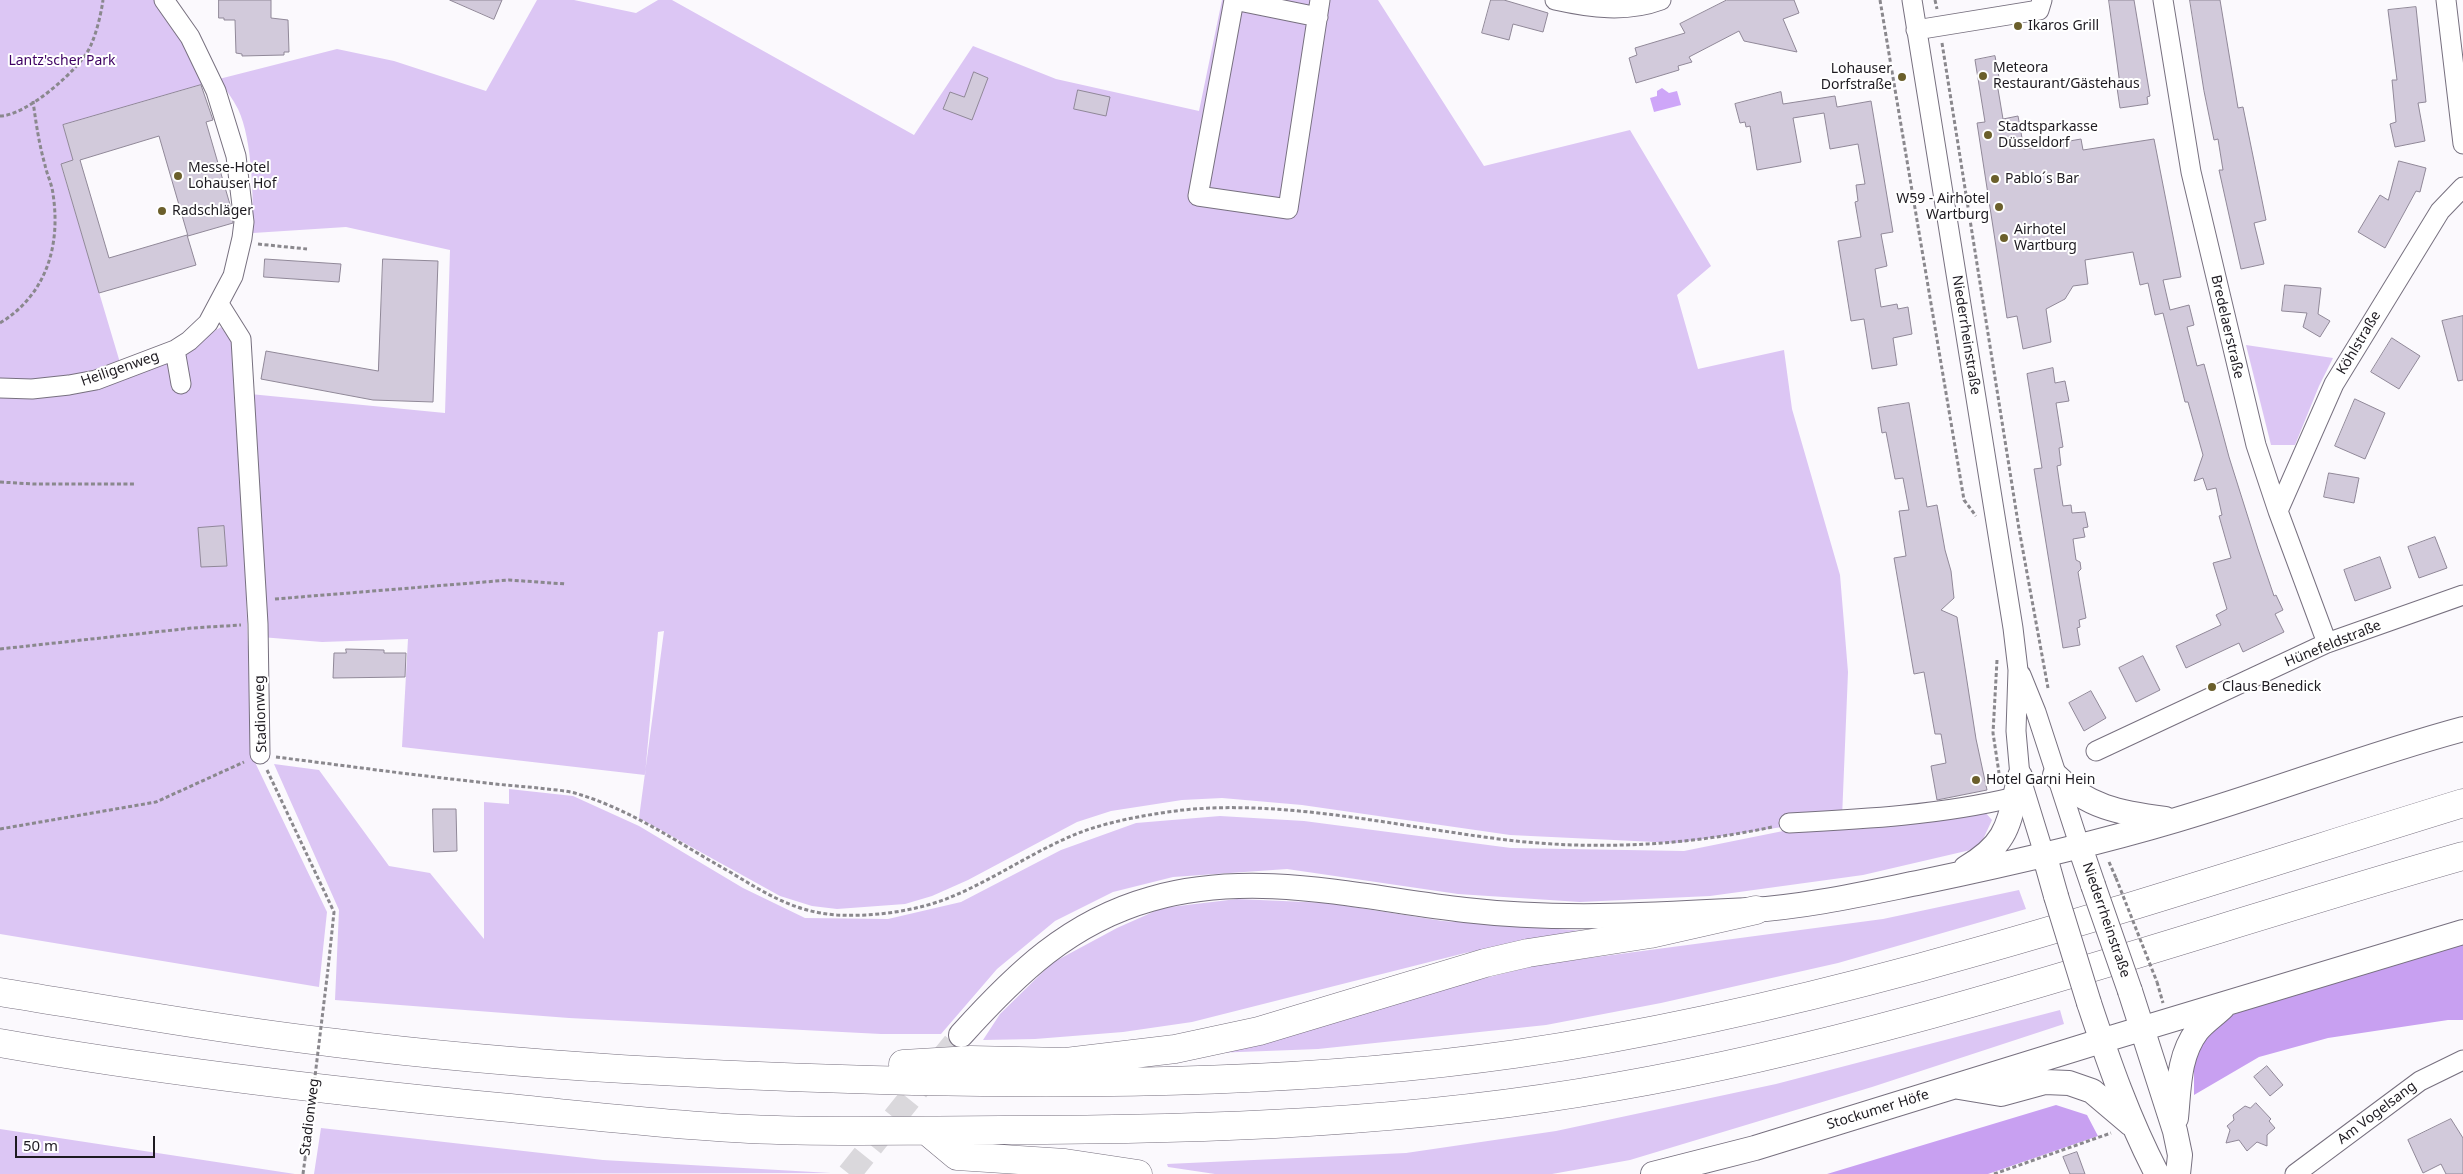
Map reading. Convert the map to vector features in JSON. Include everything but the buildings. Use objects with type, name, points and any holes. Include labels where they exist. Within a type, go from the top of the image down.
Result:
[{"type":"highway","points":[[0,992],[336,1044],[567,1065],[813,1078],[996,1083],[1278,1076],[1382,1068],[1516,1054],[1680,1025],[1780,1004],[1892,976],[2463,803]]},
{"type":"highway","points":[[0,1044],[58,1054],[333,1091],[750,1129],[926,1131],[1232,1128],[1508,1104],[1614,1087],[1763,1058],[1861,1034],[2053,980],[2463,856]]},
{"type":"highway","points":[[813,1078],[886,1065],[971,1060],[1066,1062],[1175,1048],[1259,1031],[1485,963],[1528,953],[1650,934],[1756,910]]},
{"type":"highway","points":[[926,1131],[957,1156],[1066,1163],[1138,1174]]},
{"type":"main road","points":[[961,1035],[1003,989],[1033,961],[1069,934],[1150,899],[1197,890],[1241,886],[1289,887],[1467,910],[1542,916],[1634,916],[1756,910],[1860,894],[2045,856],[2176,820],[2463,729]]},
{"type":"main road","points":[[2054,775],[2070,790],[2094,804],[2138,815],[2176,820]]},
{"type":"main road","points":[[1955,875],[1985,857],[2002,838],[2007,830],[2017,787]]},
{"type":"main road","name":"Niederrheinstraße","points":[[2080,847],[2130,991],[2175,1131],[2180,1155],[2178,1174]]},
{"type":"main road","name":"Niederrheinstraße","points":[[2045,856],[2101,1040],[2122,1128],[2157,1174]]},
{"type":"main road","name":"Stockumer Höfe","points":[[1653,1174],[1755,1148],[2101,1040],[2463,932]]},
{"type":"main road","points":[[2175,1131],[2180,1069],[2186,1051],[2197,1031],[2228,1003]]},
{"type":"main road","points":[[1952,1086],[2001,1094],[2045,1082],[2069,1083],[2092,1091],[2122,1128]]},
{"type":"street","points":[[164,0],[190,37],[216,91],[236,156],[244,222],[232,276],[219,304]]},
{"type":"street","points":[[1234,0],[1319,8],[1288,210],[1198,196],[1234,0]]},
{"type":"street","points":[[1555,0],[1604,9],[1652,4],[1661,0]]},
{"type":"street","name":"Niederrheinstraße","points":[[1912,0],[2018,670],[2017,787],[2045,856]]},
{"type":"street","points":[[1916,30],[2039,10],[2042,0]]},
{"type":"street","name":"Bredelaerstraße","points":[[2163,0],[2191,172],[2256,446],[2327,644]]},
{"type":"street","points":[[2446,0],[2463,144]]},
{"type":"street","name":"Köhlstraße","points":[[2278,511],[2334,384],[2440,211],[2463,187]]},
{"type":"street","name":"Heiligenweg","points":[[0,388],[32,389],[69,386],[96,380],[175,350],[189,341],[208,323],[219,304]]},
{"type":"street","name":"Stadionweg","points":[[219,304],[241,339],[257,600],[260,754]]},
{"type":"street","points":[[175,350],[181,384]]},
{"type":"street","name":"Hünefeldstraße","points":[[2096,751],[2327,644],[2463,595]]},
{"type":"street","name":"Niederrheinstraße","points":[[2018,670],[2036,712],[2054,775],[2080,847]]},
{"type":"street","points":[[1789,823],[1865,819],[1952,810],[2017,787]]},
{"type":"street","name":"Am Vogelsang","points":[[2295,1174],[2420,1081],[2463,1060]]},
{"type":"path","points":[[0,116],[10,116],[60,82],[91,46],[103,0]]},
{"type":"path","points":[[1880,0],[1964,500]]},
{"type":"path","points":[[1935,0],[2019,529],[2048,691]]},
{"type":"path","points":[[0,323],[24,307],[39,286],[51,254],[56,225],[53,193],[44,165],[33,102]]},
{"type":"path","points":[[241,242],[307,250]]},
{"type":"path","points":[[0,482],[134,484]]},
{"type":"path","points":[[257,600],[509,580],[566,584]]},
{"type":"path","points":[[0,649],[192,628],[258,624]]},
{"type":"path","points":[[0,829],[156,802],[260,754],[403,774],[574,792],[622,810],[778,901],[811,911],[836,915],[859,915],[912,909],[950,897],[1085,830],[1179,810],[1225,807],[1274,810],[1519,841],[1586,845],[1683,843],[1789,823]]},
{"type":"path","name":"Stadionweg","points":[[260,754],[334,912],[303,1174]]},
{"type":"path","points":[[2114,872],[2157,982],[2164,1006]]},
{"type":"path","points":[[1994,1174],[2122,1128]]},
{"type":"green space","name":"Lantz'scher Park","points":[[0,0],[156,0],[183,39],[204,84],[63,125],[73,160],[61,165],[121,366],[79,378],[0,383]]},
{"type":"green space","points":[[537,0],[574,0],[636,13],[658,0],[672,0],[914,135],[973,46],[1056,79],[1199,111],[1222,0],[1378,0],[1484,166],[1630,130],[1711,266],[1677,295],[1698,369],[1784,350],[1792,409],[1840,575],[1848,672],[1842,818],[1676,843],[1510,835],[1302,805],[1222,798],[1182,800],[1111,811],[1077,822],[968,880],[932,896],[905,904],[837,909],[812,906],[780,896],[639,818],[645,775],[402,747],[408,639],[322,642],[261,637],[250,394],[445,413],[450,250],[346,227],[253,233],[251,170],[247,137],[238,109],[219,79],[337,49],[394,61],[486,91]],"holes":[[[664,631],[646,769],[658,632]]]},
{"type":"green space","points":[[221,327],[237,349],[252,756],[327,912],[319,987],[0,934],[0,394],[62,395],[190,346]]},
{"type":"green space","points":[[2246,345],[2333,358],[2319,386],[2295,445],[2271,445]]},
{"type":"green space","points":[[274,764],[319,770],[389,866],[430,873],[484,939],[484,802],[509,804],[509,789],[573,796],[639,826],[743,888],[805,918],[888,919],[961,902],[1061,850],[1136,823],[1220,816],[1304,821],[1511,848],[1684,851],[1793,829],[1984,811],[1992,820],[1979,848],[1863,875],[1710,896],[1580,902],[1458,894],[1287,869],[1173,877],[1113,892],[1055,921],[997,969],[941,1034],[881,1034],[569,1018],[335,1000],[339,910]]},
{"type":"green space","points":[[2019,890],[2026,909],[1838,963],[1661,1003],[1546,1025],[1318,1049],[1188,1054],[1537,965],[1883,919]]},
{"type":"green space","points":[[1237,899],[1328,903],[1443,921],[1586,931],[1465,953],[1192,1022],[1123,1032],[1035,1039],[983,1040],[1000,1014],[1052,963],[1117,928],[1162,908]]},
{"type":"green space","points":[[2060,1010],[2064,1024],[1872,1087],[1630,1160],[1552,1174],[1215,1174],[1168,1167],[1167,1164],[1406,1153],[1556,1131],[1776,1084]]},
{"type":"green space","points":[[321,1128],[603,1160],[831,1173],[314,1174]]},
{"type":"green space","points":[[0,1129],[295,1174],[0,1174]]},
{"type":"shaded area","points":[[1662,88],[1669,93],[1677,91],[1681,105],[1654,112],[1650,98],[1657,96],[1657,91]]},
{"type":"shaded area","points":[[2463,944],[2463,1020],[2448,1020],[2328,1038],[2259,1057],[2194,1095],[2194,1046],[2219,1020],[2245,1010]]},
{"type":"shaded area","points":[[2056,1105],[2087,1115],[2098,1136],[1988,1174],[1827,1174]]},
{"type":"tunnel","points":[[849,1174],[961,1035]]},
{"type":"place","name":"Ikaros Grill","points":[[2018,26]]},
{"type":"place","name":"Meteora Restaurant/Gästehaus","points":[[1983,76]]},
{"type":"place","name":"Lohauser Dorfstraße","points":[[1902,77]]},
{"type":"place","name":"Stadtsparkasse Düsseldorf","points":[[1988,135]]},
{"type":"place","name":"Messe-Hotel Lohauser Hof","points":[[178,176]]},
{"type":"place","name":"Pablo´s Bar","points":[[1995,179]]},
{"type":"place","name":"W59 - Airhotel Wartburg","points":[[1999,207]]},
{"type":"place","name":"Radschläger","points":[[162,211]]},
{"type":"place","name":"Airhotel Wartburg","points":[[2004,238]]},
{"type":"place","name":"Claus Benedick","points":[[2212,687]]},
{"type":"place","name":"Hotel Garni Hein","points":[[1976,780]]}]
